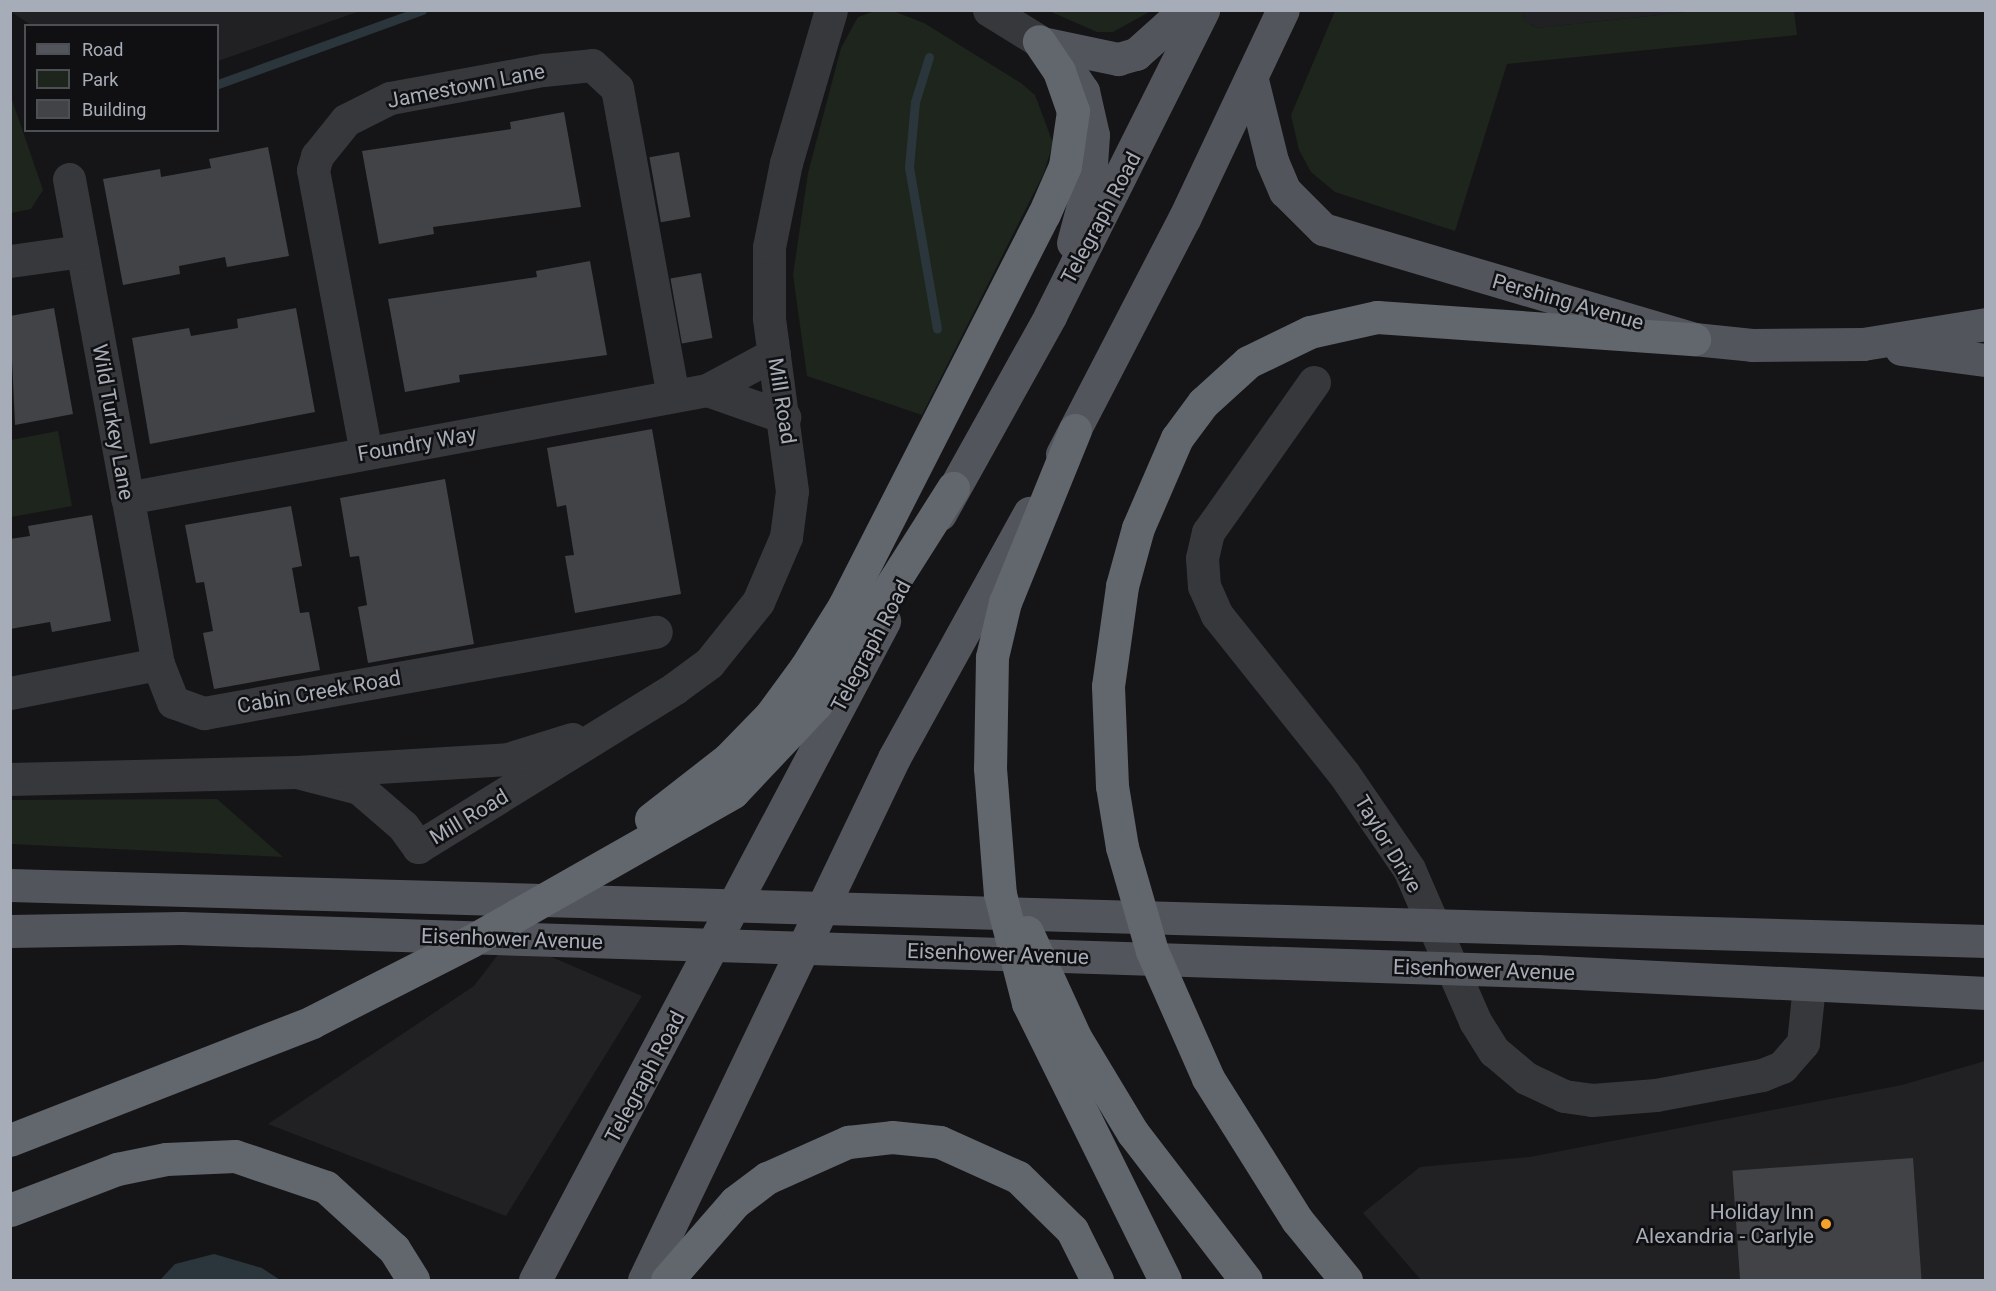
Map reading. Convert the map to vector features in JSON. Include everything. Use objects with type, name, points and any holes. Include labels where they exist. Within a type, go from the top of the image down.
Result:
[{"type":"highway","points":[[10,1140],[312,1022],[471,941],[566,883],[681,801],[728,759],[770,716],[844,606],[1065,166],[1072,138],[1070,93],[1039,41]]},
{"type":"highway","points":[[1346,1281],[1297,1220],[1208,1078],[1152,951],[1122,847],[1112,786],[1108,686],[1118,606],[1138,528],[1177,438],[1203,403],[1248,362],[1310,332],[1386,317],[1694,339]]},
{"type":"highway","points":[[1075,430],[1005,602],[992,657],[988,708],[1000,894],[1028,1004],[1165,1281]]},
{"type":"highway","points":[[566,883],[687,823],[733,792],[775,753],[858,643],[953,488]]},
{"type":"highway","points":[[996,829],[1029,938],[1075,1037],[1133,1133],[1246,1281]]},
{"type":"highway","points":[[667,1281],[735,1202],[767,1178],[848,1142],[892,1137],[940,1142],[1018,1177],[1072,1230],[1097,1281]]},
{"type":"highway","points":[[10,1210],[117,1169],[166,1159],[235,1156],[326,1187],[394,1249],[413,1281]]},
{"type":"main road","points":[[1039,41],[1118,59],[1136,54],[1185,10]]},
{"type":"main road","name":"Telegraph Road","points":[[535,1281],[953,488],[1050,316],[1203,10]]},
{"type":"main road","points":[[644,1281],[894,758],[1075,430],[1252,81],[1283,10]]},
{"type":"main road","points":[[1039,41],[1078,80],[1093,135],[1090,179],[1050,316]]},
{"type":"main road","name":"Pershing Avenue","points":[[1252,81],[1272,161],[1285,191],[1323,229],[1694,339],[1752,345],[1863,344],[1986,324]]},
{"type":"main road","points":[[1863,344],[1986,360]]},
{"type":"main road","name":"Eisenhower Avenue","points":[[10,885],[247,895],[1538,932],[1986,941]]},
{"type":"main road","name":"Eisenhower Avenue","points":[[10,931],[181,928],[1536,971],[1986,993]]},
{"type":"street","name":"Mill Road","points":[[297,772],[359,788],[396,818],[418,847],[614,726],[709,663],[758,602],[786,537],[792,491],[766,281],[775,204],[831,10]]},
{"type":"street","points":[[989,10],[1039,41]]},
{"type":"street","name":"Jamestown Lane","points":[[366,453],[313,170],[317,156],[346,120],[390,99],[519,74],[592,65],[617,88],[673,396]]},
{"type":"street","name":"Wild Turkey Lane","points":[[69,179],[158,664]]},
{"type":"street","points":[[10,261],[82,251]]},
{"type":"street","name":"Foundry Way","points":[[127,498],[706,390],[774,354]]},
{"type":"street","name":"Taylor Drive","points":[[1314,382],[1208,532],[1202,558],[1204,586],[1216,615],[1344,774],[1409,868],[1475,1021],[1494,1051],[1526,1078],[1564,1096],[1592,1100],[1656,1095],[1762,1075],[1782,1067],[1803,1043],[1809,986]]},
{"type":"street","name":"Foundry Way","points":[[706,390],[784,417]]},
{"type":"street","name":"Cabin Creek Road","points":[[158,664],[173,702],[204,713],[656,632]]},
{"type":"street","points":[[10,693],[158,664]]},
{"type":"street","name":"Mill Road","points":[[10,779],[297,772],[508,759],[614,726]]},
{"type":"shaded area","points":[[10,11],[360,11],[219,61],[219,24],[30,24]]},
{"type":"shaded area","points":[[1523,11],[1696,11],[1537,28],[1524,21]]},
{"type":"shaded area","points":[[510,939],[642,996],[506,1216],[268,1124],[474,986]]},
{"type":"shaded area","points":[[1985,1061],[1985,1280],[1421,1280],[1363,1213],[1420,1167],[1530,1157],[1902,1085]]},
{"type":"shaded area","points":[[214,1254],[262,1268],[280,1280],[160,1280],[175,1264]]},
{"type":"green space","points":[[875,11],[893,11],[924,23],[1021,83],[1035,95],[1053,143],[1044,173],[922,415],[807,376],[793,275],[808,173],[841,48],[858,17]]},
{"type":"green space","points":[[1049,11],[1151,11],[1113,32],[1097,32]]},
{"type":"green space","points":[[1335,11],[1523,11],[1524,21],[1537,28],[1696,11],[1794,11],[1797,35],[1507,64],[1455,231],[1335,192],[1311,172],[1299,150],[1291,115]]},
{"type":"green space","points":[[10,94],[43,190],[31,209],[11,213]]},
{"type":"green space","points":[[58,431],[72,506],[11,517],[11,440]]},
{"type":"green space","points":[[217,799],[283,857],[11,844],[11,800]]},
{"type":"building","points":[[564,112],[581,207],[433,227],[434,234],[379,244],[362,151],[511,129],[510,122]]},
{"type":"building","points":[[268,147],[289,256],[227,267],[225,257],[179,266],[180,274],[123,285],[103,179],[160,169],[161,177],[211,168],[209,159]]},
{"type":"building","points":[[679,152],[690,217],[661,222],[649,157]]},
{"type":"building","points":[[590,261],[607,355],[459,375],[460,382],[405,392],[388,299],[537,277],[536,271]]},
{"type":"building","points":[[701,273],[712,338],[682,343],[670,278]]},
{"type":"building","points":[[54,308],[73,414],[15,425],[10,316]]},
{"type":"building","points":[[296,308],[315,412],[150,444],[132,338],[189,328],[191,336],[238,328],[237,319]]},
{"type":"building","points":[[652,429],[681,594],[575,613],[565,556],[574,555],[566,505],[557,507],[547,448]]},
{"type":"building","points":[[445,479],[474,644],[368,663],[358,607],[367,605],[359,556],[350,557],[340,498]]},
{"type":"building","points":[[291,506],[302,566],[292,568],[300,613],[309,612],[320,670],[214,689],[203,633],[213,631],[204,582],[196,583],[185,525]]},
{"type":"building","points":[[92,515],[111,621],[52,632],[50,622],[10,629],[10,539],[30,536],[28,526]]},
{"type":"building","name":"Holiday Inn Alexandria - Carlyle","points":[[1913,1158],[1922,1280],[1740,1280],[1732,1171]]},
{"type":"waterway","points":[[219,84],[422,10]]},
{"type":"waterway","points":[[929,57],[915,102],[909,167],[937,329]]},
{"type":"place","name":"Holiday Inn Alexandria - Carlyle","points":[[1826,1224]]}]
